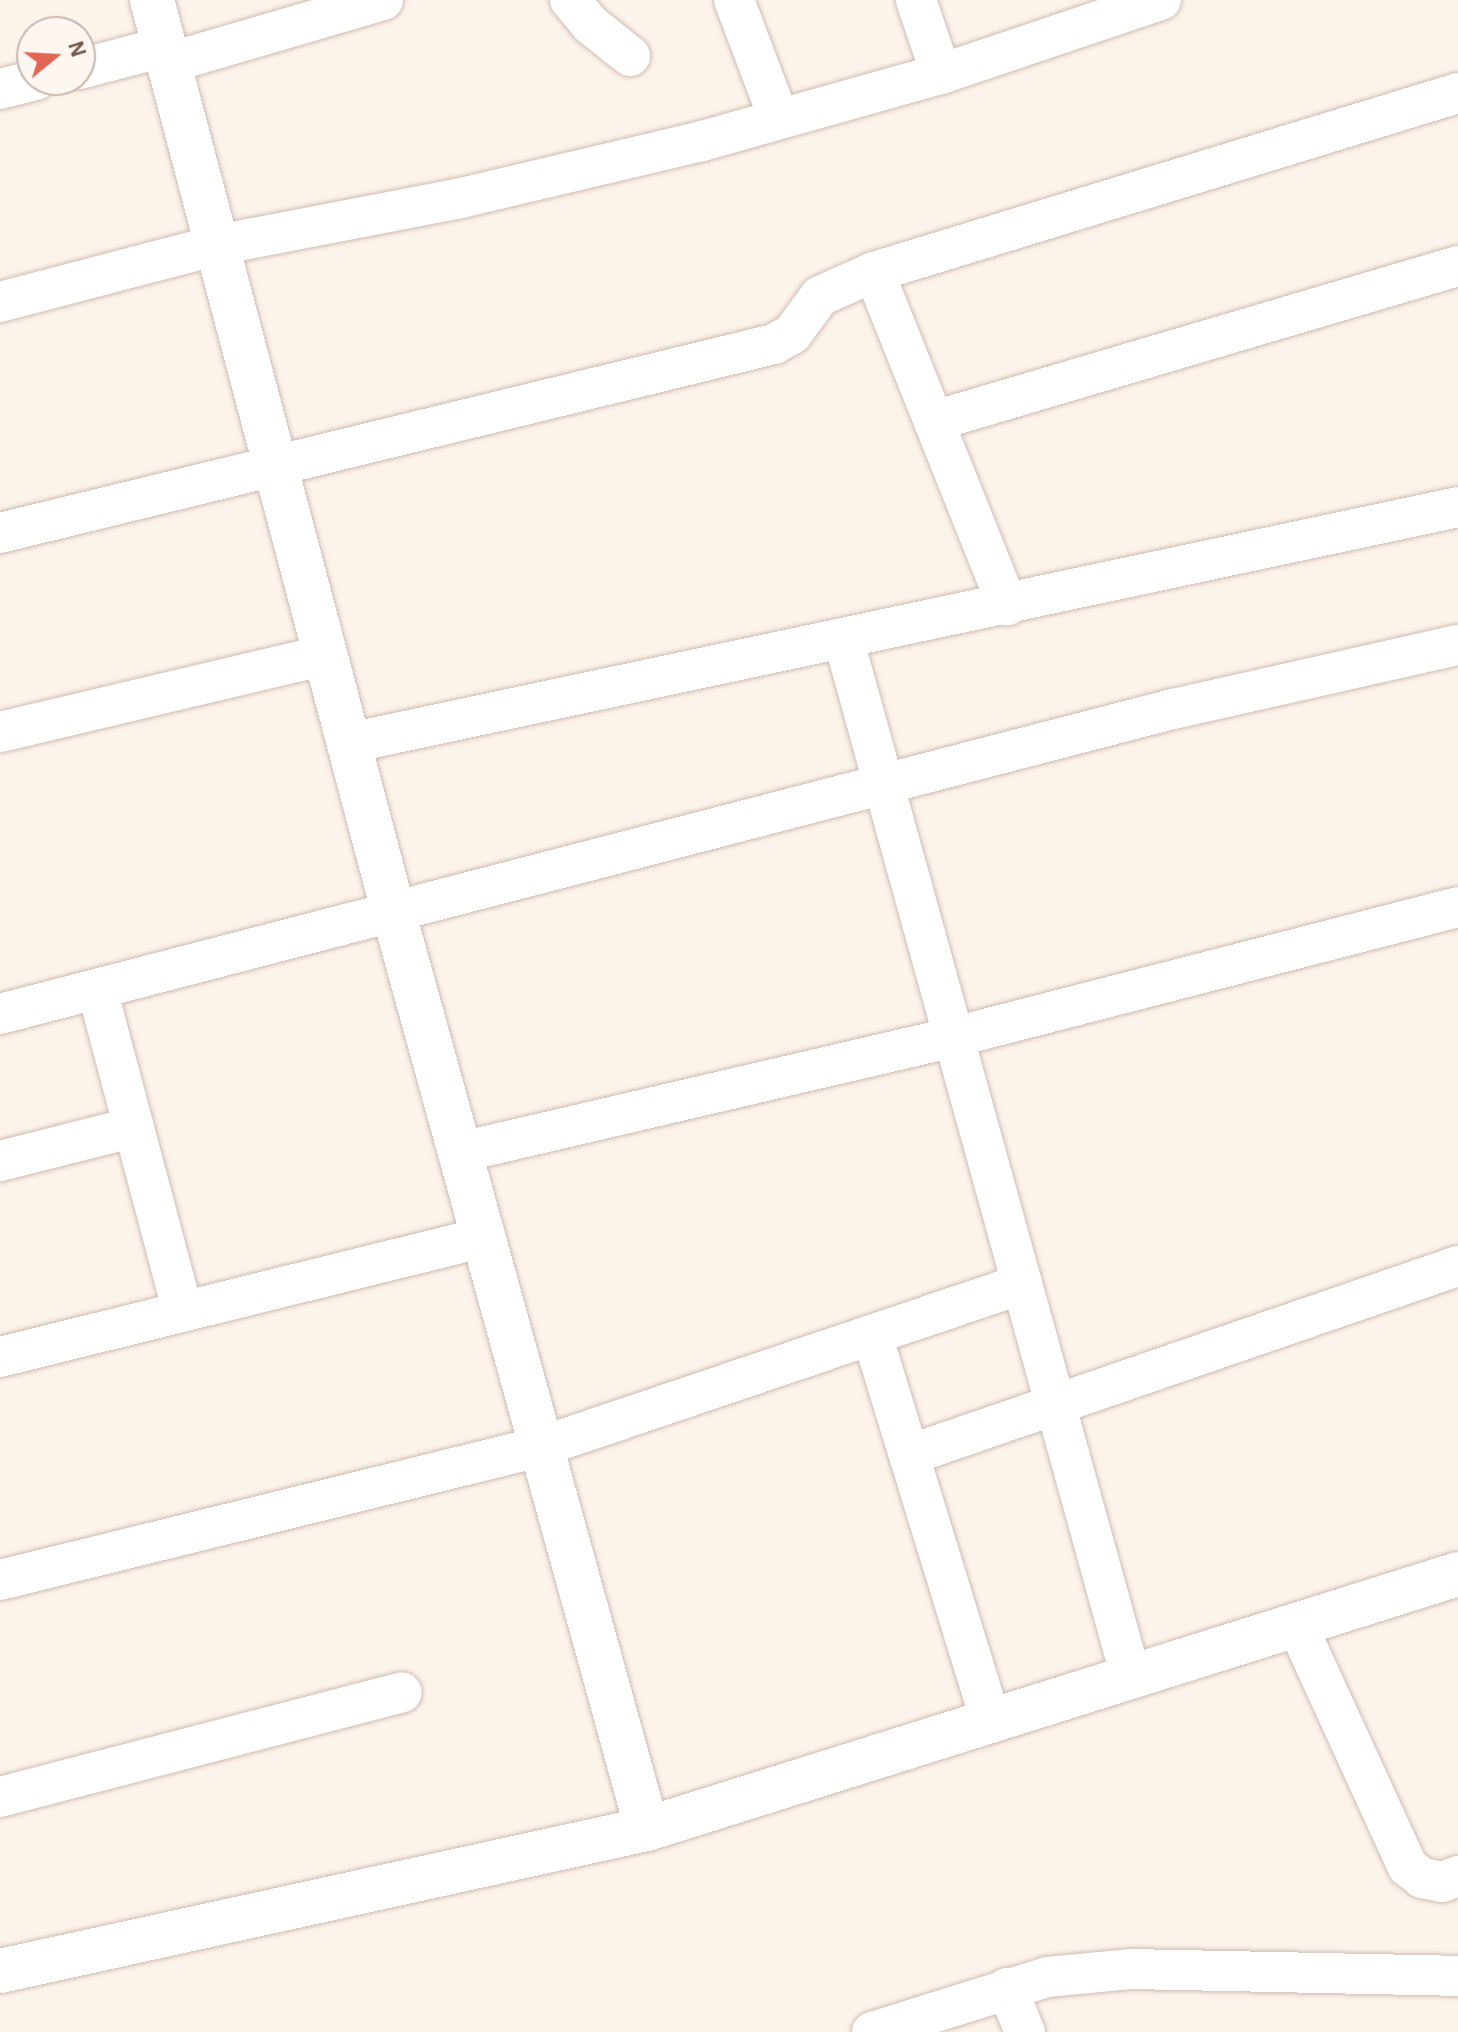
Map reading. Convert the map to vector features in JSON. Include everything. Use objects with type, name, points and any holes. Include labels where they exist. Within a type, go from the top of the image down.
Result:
[{"type":"street","points":[[152,0],[394,914],[647,1829]]},
{"type":"street","points":[[96,66],[166,55],[383,0]]},
{"type":"street","points":[[570,0],[591,25],[630,56]]},
{"type":"street","points":[[734,0],[779,119]]},
{"type":"street","points":[[916,0],[941,74]]},
{"type":"street","points":[[0,302],[217,245],[461,198],[779,119],[941,74],[1161,0]]},
{"type":"street","points":[[0,533],[774,344],[792,334],[820,296],[874,272],[1458,93]]},
{"type":"street","points":[[934,421],[1458,266]]},
{"type":"street","points":[[874,272],[1007,605]]},
{"type":"street","points":[[349,743],[844,641],[1458,507]]},
{"type":"street","points":[[844,641],[1131,1677]]},
{"type":"street","points":[[0,1014],[1173,709],[1458,645]]},
{"type":"street","points":[[0,732],[325,655]]},
{"type":"street","points":[[461,1152],[954,1037],[1458,907]]},
{"type":"street","points":[[97,989],[183,1312]]},
{"type":"street","points":[[0,1161],[134,1127]]},
{"type":"street","points":[[0,1357],[485,1237]]},
{"type":"street","points":[[909,1455],[1458,1266]]},
{"type":"street","points":[[0,1580],[543,1446],[1022,1284]]},
{"type":"street","points":[[872,1335],[991,1721]]},
{"type":"street","points":[[0,1971],[647,1829],[1458,1574]]},
{"type":"street","points":[[1297,1625],[1408,1867],[1422,1878],[1443,1882],[1458,1876]]},
{"type":"street","points":[[0,1797],[402,1692]]},
{"type":"street","points":[[872,2032],[1047,1977],[1130,1969],[1458,1976]]},
{"type":"street","points":[[1007,1988],[1025,2032]]}]
